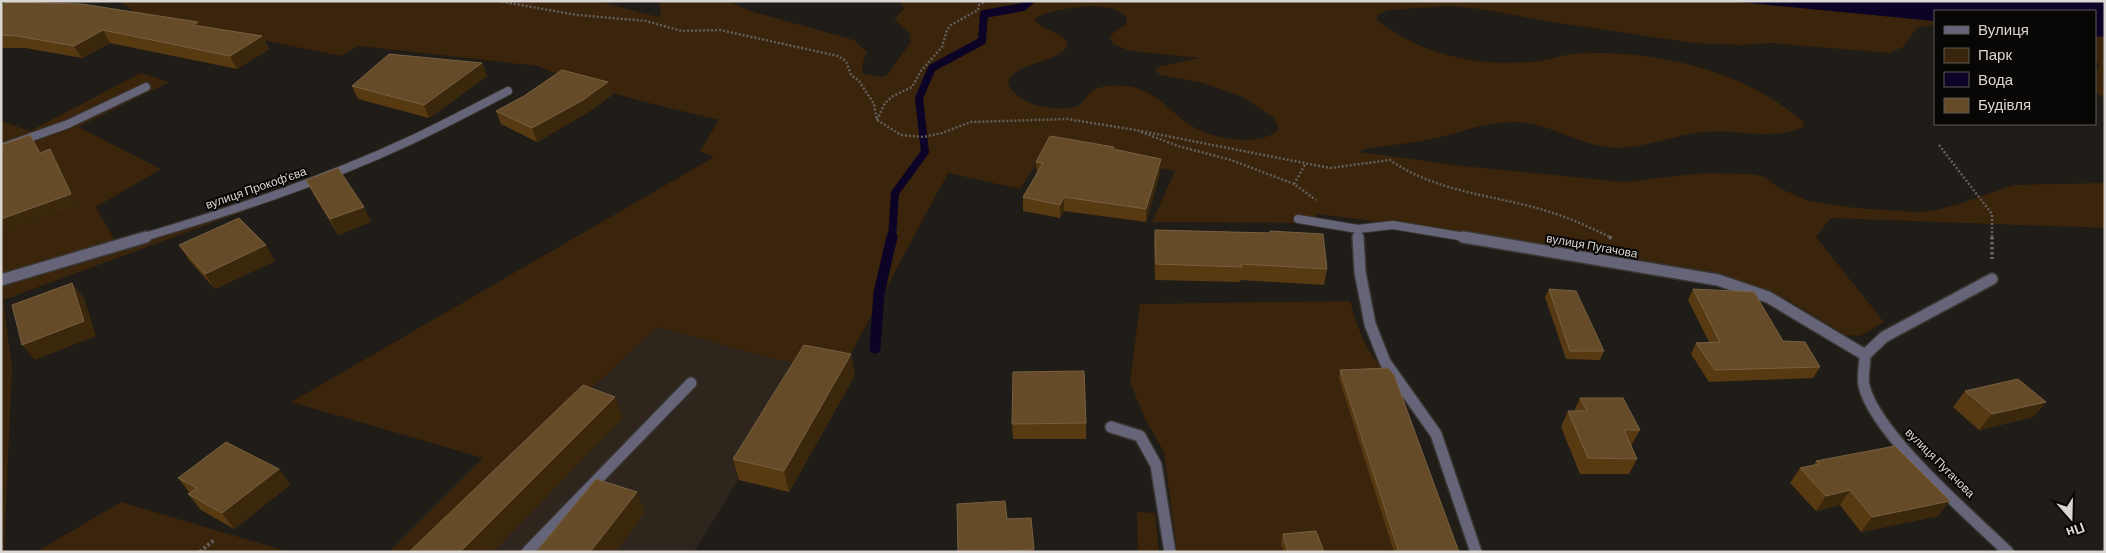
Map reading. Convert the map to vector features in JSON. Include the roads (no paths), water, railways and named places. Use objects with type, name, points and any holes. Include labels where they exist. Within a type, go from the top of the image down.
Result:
[{"type":"street","points":[[1,148],[68,124],[146,88]]},
{"type":"street","name":"вулиця Прокофʼєва","points":[[1,280],[229,212],[302,185],[409,142],[508,91]]},
{"type":"street","name":"вулиця Пугачова","points":[[1298,219],[1358,229],[1393,225],[1718,280],[1768,297],[1865,355],[1864,386],[1874,412],[1899,443],[2008,552]]},
{"type":"street","points":[[1358,229],[1360,272],[1370,324],[1385,362],[1436,434],[1476,552]]},
{"type":"street","points":[[1865,355],[1884,337],[1992,279]]},
{"type":"street","points":[[527,552],[691,383]]},
{"type":"street","points":[[1111,427],[1140,436],[1156,465],[1170,552]]},
{"type":"water","points":[[1729,1],[2105,1],[2105,37],[2096,36],[2096,10],[1934,10],[1934,21]]},
{"type":"waterway","points":[[892,238],[895,193],[925,152],[919,98],[932,68],[982,41],[984,14],[1023,7],[1030,1]]},
{"type":"waterway","points":[[875,348],[879,293],[892,237]]}]
